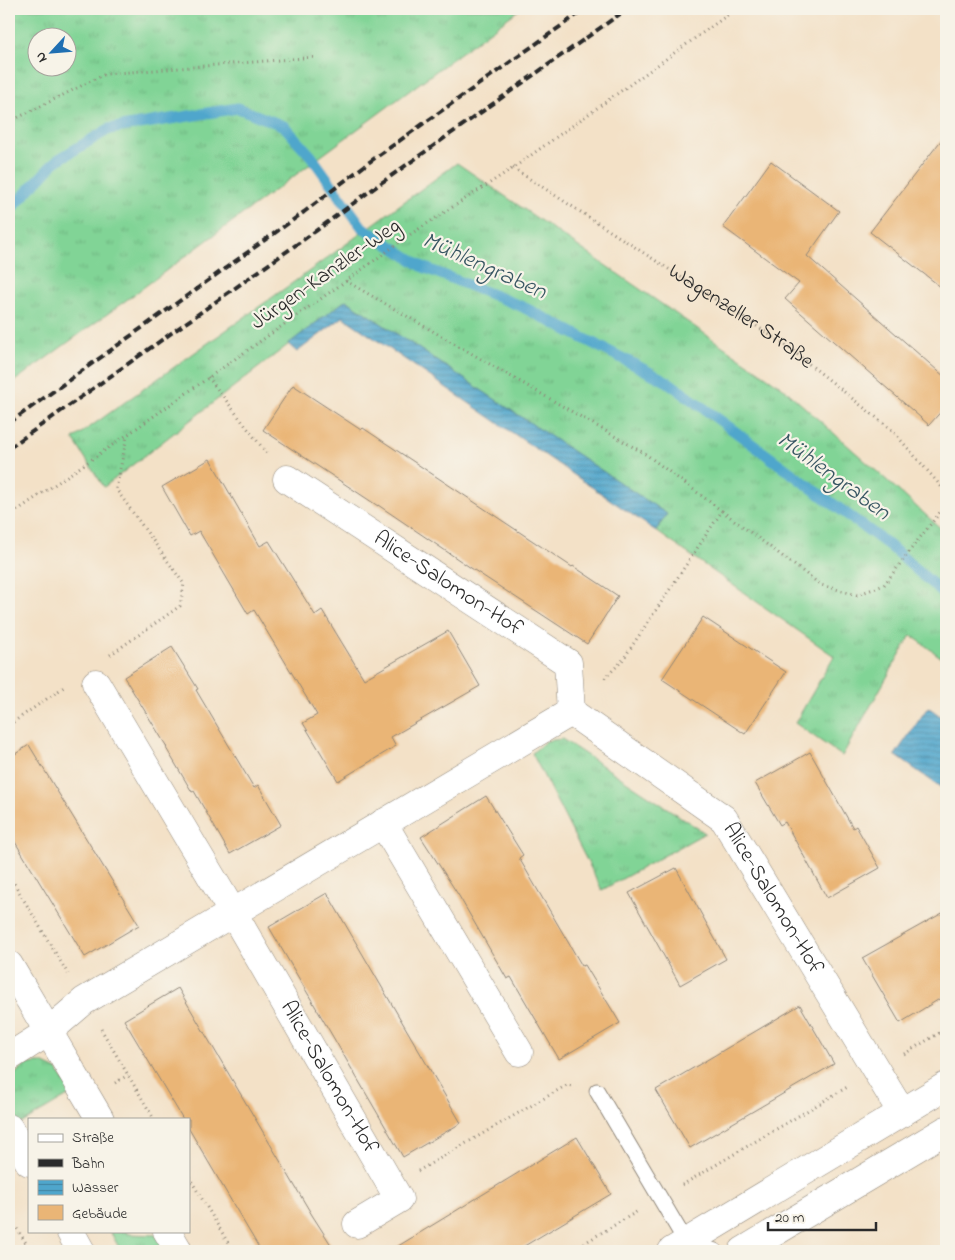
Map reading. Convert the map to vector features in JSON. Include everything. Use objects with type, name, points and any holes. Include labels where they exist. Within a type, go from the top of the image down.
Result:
[{"type":"street","name":"Alice-Salomon-Hof","points":[[287,479],[568,663],[571,712],[724,819],[902,1113]]},
{"type":"street","name":"Alice-Salomon-Hof","points":[[100,671],[233,913],[392,1186]]},
{"type":"street","points":[[9,1057],[48,1032],[84,1001],[571,712]]},
{"type":"street","points":[[383,823],[519,1052]]},
{"type":"street","points":[[9,965],[99,1118]]},
{"type":"street","points":[[681,1248],[946,1086]]},
{"type":"street","points":[[9,1128],[28,1160]]},
{"type":"street","points":[[743,1251],[946,1130]]},
{"type":"street","points":[[357,1224],[400,1199],[392,1186]]},
{"type":"street","points":[[71,1232],[82,1251]]},
{"type":"street","points":[[168,1232],[177,1251]]},
{"type":"lane","points":[[597,1091],[660,1199],[681,1248],[716,1251]]},
{"type":"path","name":"Jürgen-Kanzler-Weg","points":[[9,516],[411,234],[513,168],[736,9]]},
{"type":"path","points":[[9,122],[105,74],[316,56]]},
{"type":"path","name":"Wagenzeller Straße","points":[[513,168],[784,344],[892,430],[946,492]]},
{"type":"path","points":[[346,281],[647,455],[822,585],[857,594],[884,585],[946,505]]},
{"type":"path","points":[[208,377],[287,479]]},
{"type":"path","points":[[100,671],[180,606],[184,584],[116,489],[127,435]]},
{"type":"path","points":[[571,712],[622,661],[722,511]]},
{"type":"path","points":[[9,725],[64,687]]},
{"type":"path","points":[[571,1251],[946,1029]]},
{"type":"path","points":[[392,1186],[567,1085],[597,1091]]},
{"type":"path","points":[[190,1179],[232,1251]]},
{"type":"path","points":[[9,1216],[31,1251]]},
{"type":"green space","points":[[9,9],[520,9],[9,385]]},
{"type":"green space","points":[[457,163],[782,387],[946,533],[946,661],[911,635],[842,756],[795,723],[834,656],[656,531],[666,514],[346,300],[104,487],[73,439],[308,272]]},
{"type":"green space","points":[[562,739],[705,833],[602,890],[532,753],[546,741]]},
{"type":"green space","points":[[42,1063],[57,1070],[73,1093],[19,1125],[10,1102],[9,1087],[13,1077],[20,1069],[32,1064]]},
{"type":"green space","points":[[111,1232],[156,1235],[166,1251],[121,1251]]},
{"type":"water","points":[[346,300],[667,514],[656,531],[343,317],[297,352],[288,344]]},
{"type":"water","points":[[928,707],[946,720],[946,791],[895,755]]},
{"type":"building","points":[[946,134],[946,291],[870,232]]},
{"type":"building","points":[[771,161],[839,211],[807,256],[946,378],[946,406],[929,425],[785,299],[799,283],[723,227]]},
{"type":"building","points":[[293,385],[361,430],[363,428],[618,596],[587,644],[263,430]]},
{"type":"building","points":[[210,459],[260,546],[269,541],[315,615],[322,610],[364,679],[448,631],[480,686],[391,737],[396,746],[338,781],[303,723],[317,715],[254,610],[248,614],[199,531],[190,536],[162,487]]},
{"type":"building","points":[[703,617],[786,672],[745,734],[662,679]]},
{"type":"building","points":[[172,647],[254,788],[258,785],[281,825],[230,854],[124,677]]},
{"type":"building","points":[[29,745],[139,925],[85,957],[9,832],[9,758]]},
{"type":"building","points":[[810,752],[853,828],[856,826],[880,868],[827,898],[785,822],[780,825],[755,783]]},
{"type":"building","points":[[486,796],[523,855],[519,858],[582,966],[585,965],[620,1023],[559,1059],[511,977],[507,979],[459,896],[421,837]]},
{"type":"building","points":[[676,868],[726,959],[680,985],[629,893]]},
{"type":"building","points":[[327,893],[461,1123],[403,1157],[269,927]]},
{"type":"building","points":[[946,911],[946,995],[900,1023],[862,958]]},
{"type":"building","points":[[178,988],[335,1251],[261,1251],[190,1131],[190,1118],[182,1118],[124,1020]]},
{"type":"building","points":[[800,1005],[834,1064],[690,1148],[656,1090]]},
{"type":"building","points":[[577,1137],[611,1194],[516,1251],[390,1251]]},
{"type":"waterway","name":"Mühlengraben","points":[[9,211],[56,161],[109,129],[238,108],[284,126],[311,156],[362,227],[423,267],[523,307],[668,382],[890,546],[946,596]]},
{"type":"railway","points":[[9,423],[304,212],[368,163],[585,9]]},
{"type":"railway","points":[[9,448],[627,9]]}]
